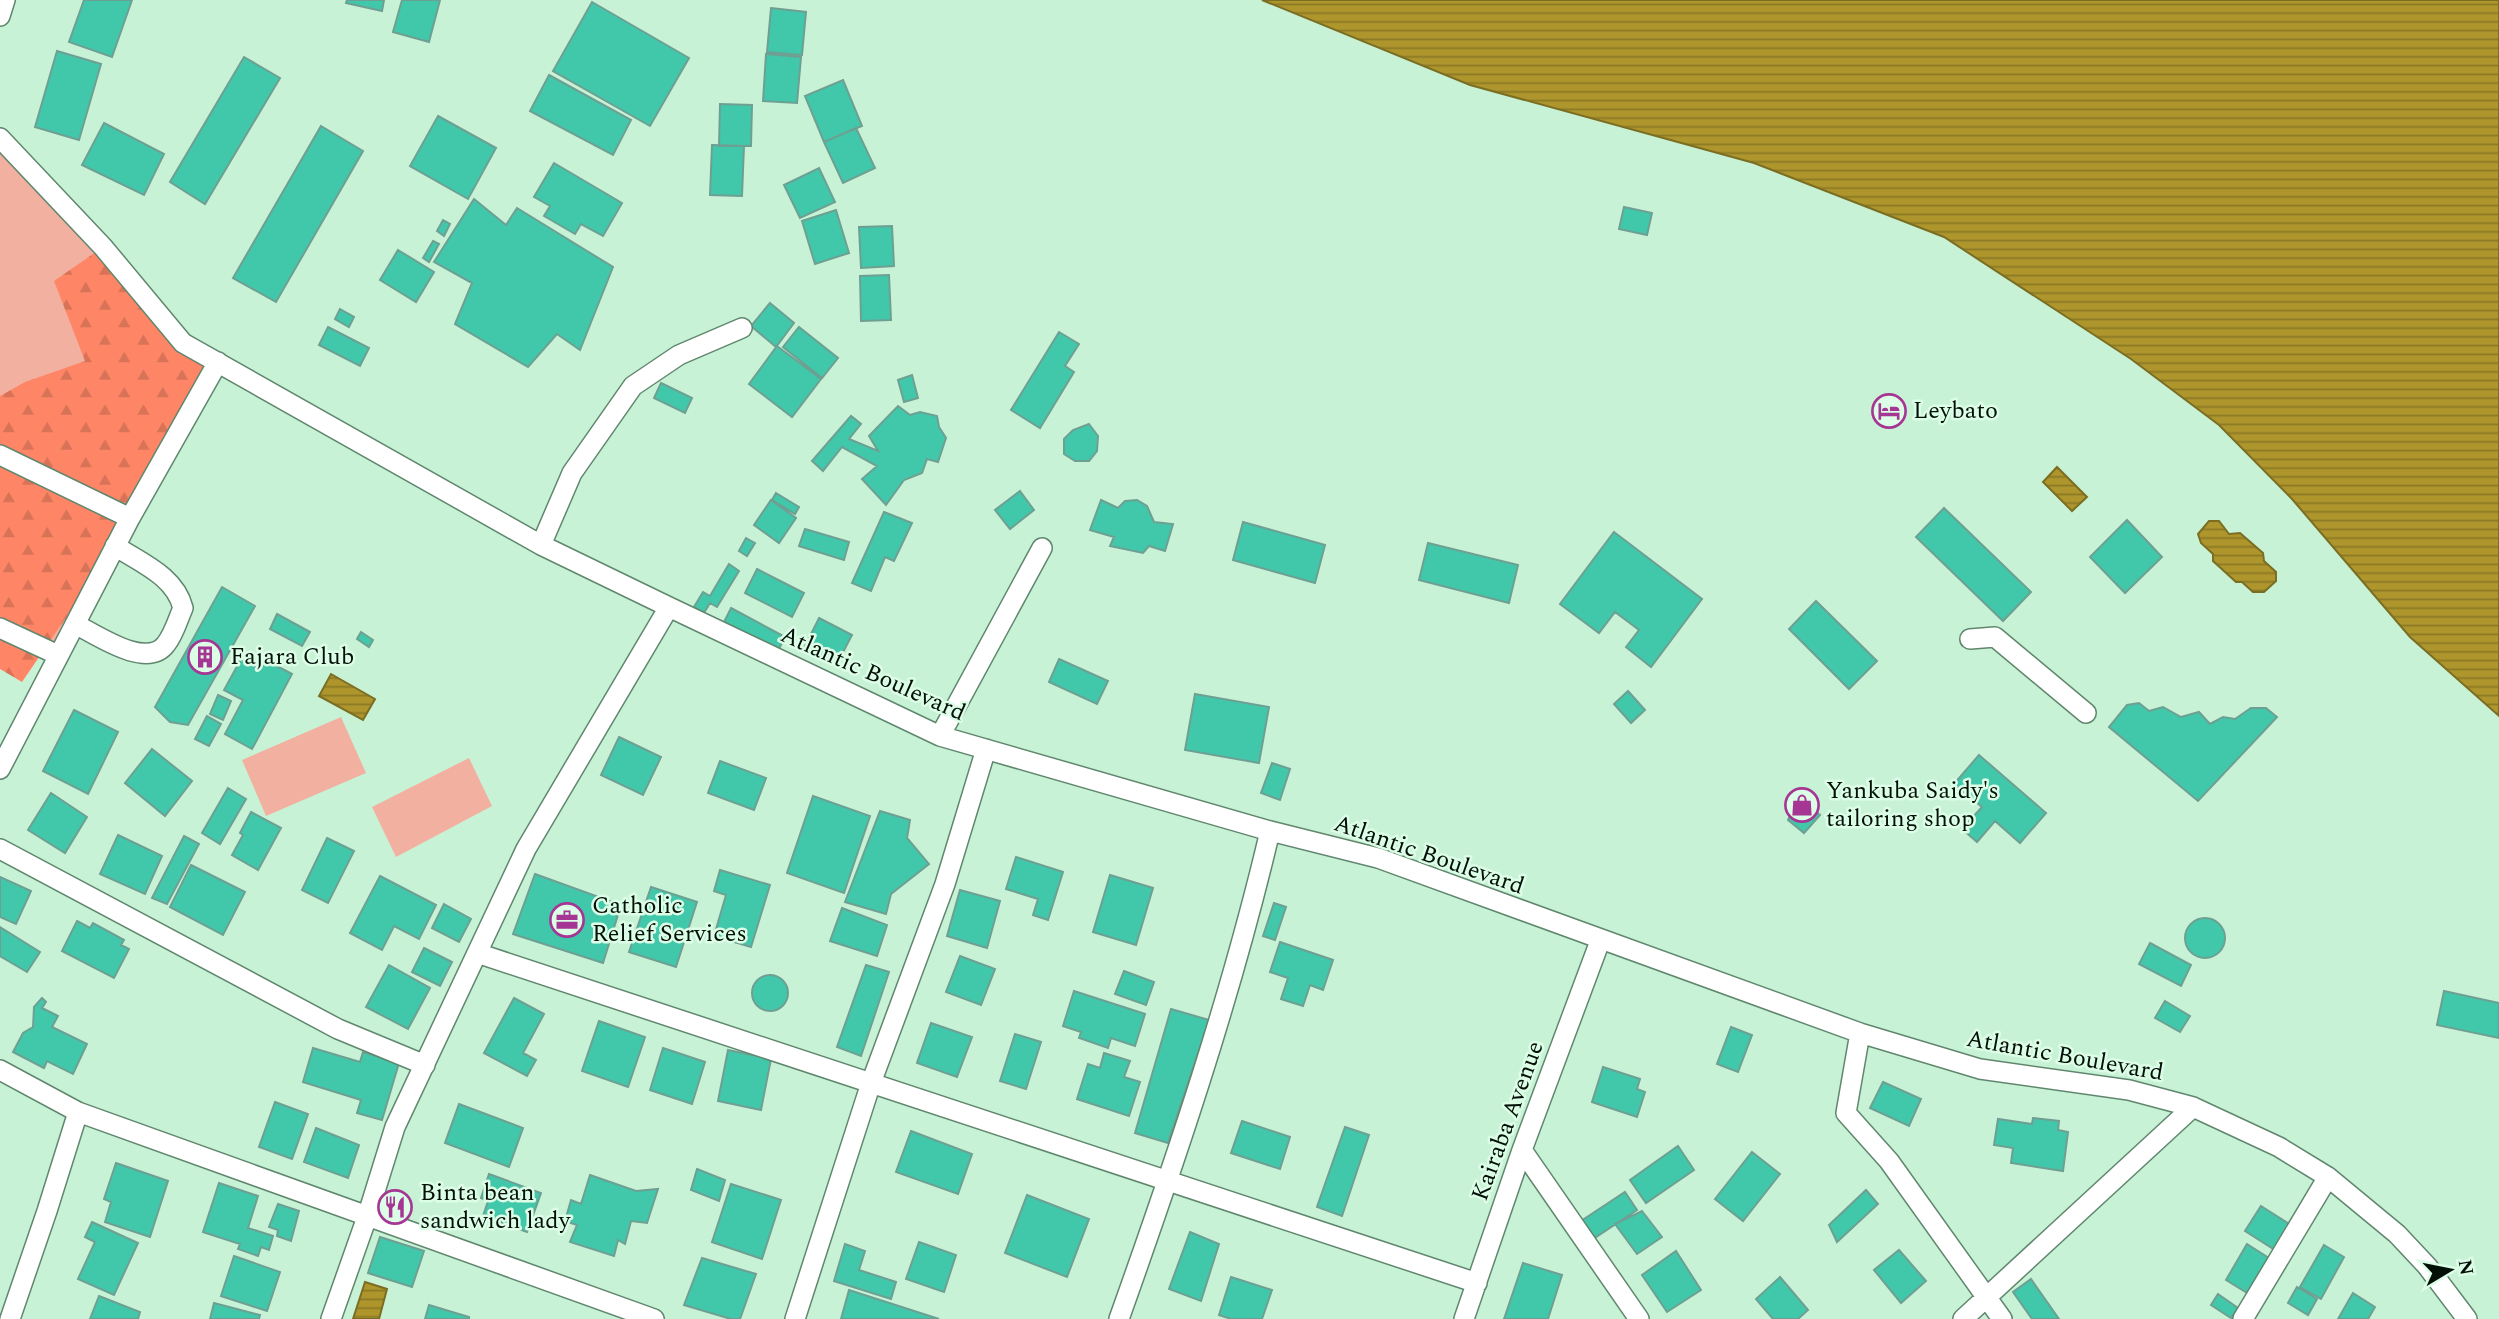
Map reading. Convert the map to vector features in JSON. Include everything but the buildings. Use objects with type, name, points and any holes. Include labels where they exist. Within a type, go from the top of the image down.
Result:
[{"type":"street","points":[[0,16],[5,0]]},
{"type":"street","name":"Atlantic Boulevard","points":[[0,138],[103,247],[183,343],[541,545],[668,607],[940,736],[1270,831],[1378,858],[1600,941],[1860,1033],[1980,1069],[2129,1090],[2193,1107],[2279,1147],[2328,1177],[2397,1234],[2427,1266],[2467,1319]]},
{"type":"street","points":[[541,545],[572,473],[633,386],[678,355],[742,328]]},
{"type":"street","points":[[0,769],[115,546],[218,362]]},
{"type":"street","points":[[0,455],[130,518]]},
{"type":"street","points":[[75,624],[133,653],[149,654],[166,646],[183,608],[179,594],[170,581],[115,546]]},
{"type":"street","points":[[940,736],[1042,548]]},
{"type":"street","points":[[331,1319],[395,1127],[526,849],[668,607]]},
{"type":"street","points":[[0,628],[58,655]]},
{"type":"street","points":[[1970,639],[1995,637],[2086,713]]},
{"type":"street","points":[[795,1319],[871,1083],[945,884],[986,749]]},
{"type":"street","points":[[1119,1319],[1168,1181],[1251,910],[1270,831]]},
{"type":"street","points":[[0,849],[338,1029],[425,1065]]},
{"type":"street","name":"Kairaba Avenue","points":[[1464,1319],[1522,1150],[1600,941]]},
{"type":"street","points":[[477,953],[1477,1283]]},
{"type":"street","points":[[1860,1033],[1846,1113],[1889,1161],[2002,1319]]},
{"type":"street","points":[[0,1070],[78,1112],[654,1319]]},
{"type":"street","points":[[1963,1319],[2193,1107]]},
{"type":"street","points":[[9,1319],[78,1112]]},
{"type":"street","points":[[1522,1150],[1639,1319]]},
{"type":"street","points":[[2243,1319],[2328,1177]]},
{"type":"shaded area","points":[[1262,0],[2499,0],[2499,716],[2410,637],[2292,499],[2219,425],[2131,359],[1944,237],[1754,163],[1470,85]]},
{"type":"shaded area","points":[[0,139],[182,343],[58,655],[0,636]]},
{"type":"shaded area","points":[[2057,467],[2087,497],[2072,511],[2043,482]]},
{"type":"shaded area","points":[[2209,521],[2219,521],[2229,534],[2240,533],[2263,553],[2264,561],[2276,572],[2276,581],[2264,592],[2253,592],[2242,582],[2236,582],[2213,561],[2213,554],[2201,543],[2198,534]]},
{"type":"shaded area","points":[[331,674],[375,699],[363,720],[319,696]]},
{"type":"shaded area","points":[[341,717],[366,773],[266,816],[242,760]]},
{"type":"shaded area","points":[[469,758],[492,806],[396,857],[372,807]]},
{"type":"shaded area","points":[[365,1282],[387,1289],[379,1319],[353,1319]]},
{"type":"green space","points":[[103,247],[182,343],[218,362],[115,546],[22,682],[0,669],[0,396],[25,382],[85,361],[54,281]]},
{"type":"place","name":"Leybato","points":[[1889,411]]},
{"type":"place","name":"Fajara Club","points":[[205,657]]},
{"type":"place","name":"Yankuba Saidy's tailoring shop","points":[[1802,805]]},
{"type":"place","name":"Catholic Relief Services","points":[[567,920]]},
{"type":"place","name":"Binta bean sandwich lady","points":[[395,1207]]}]
